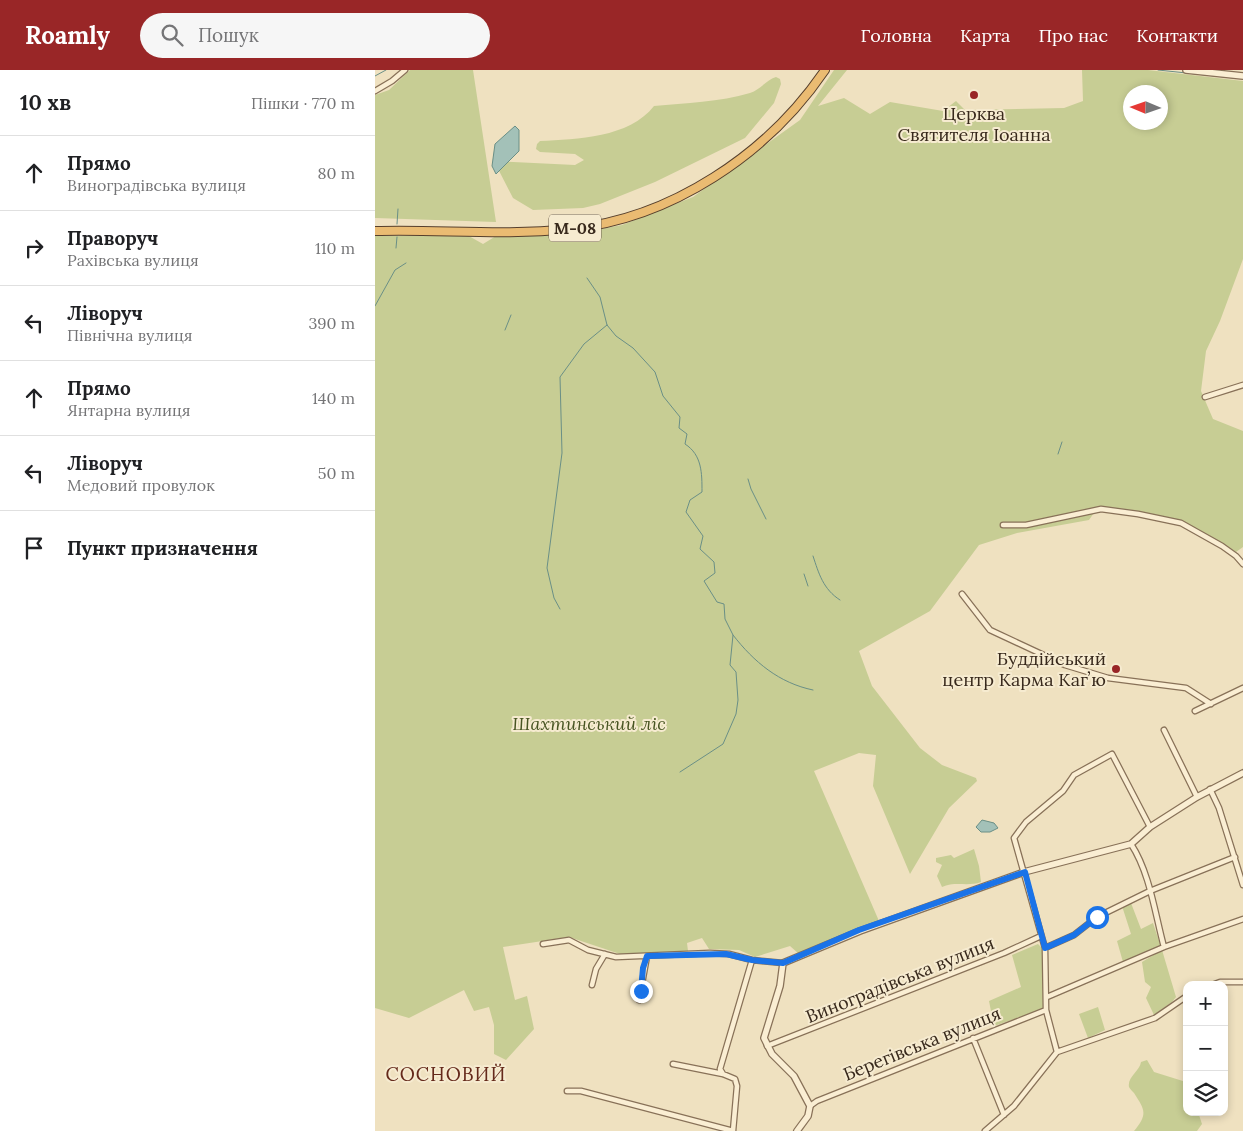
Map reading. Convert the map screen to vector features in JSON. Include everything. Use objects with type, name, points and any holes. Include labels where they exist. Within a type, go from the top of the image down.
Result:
[{"type":"highway","name":"М-08","points":[[375,231],[538,231],[596,225],[634,215],[693,189],[743,157],[783,122],[825,70]]},
{"type":"street","points":[[375,91],[405,70]]},
{"type":"street","points":[[1186,70],[1243,76]]},
{"type":"street","points":[[1205,397],[1243,386]]},
{"type":"street","points":[[1003,525],[1025,525],[1101,509],[1138,514],[1181,524],[1222,546],[1237,556],[1243,564]]},
{"type":"street","points":[[963,594],[990,630],[1057,661],[1108,678],[1185,688],[1211,704]]},
{"type":"street","points":[[1195,711],[1243,688]]},
{"type":"street","points":[[1164,730],[1197,797]]},
{"type":"street","points":[[1057,1052],[1046,1010],[1045,948],[1025,872],[1015,848],[1015,838],[1020,829],[1063,791],[1074,775],[1112,754],[1149,827]]},
{"type":"street","points":[[543,944],[569,940],[588,950],[616,957],[710,953],[729,954],[752,960],[783,963],[859,930],[1025,872],[1131,844],[1149,827],[1197,797],[1243,774]]},
{"type":"street","points":[[1210,790],[1219,808],[1243,886]]},
{"type":"street","points":[[1131,844],[1136,852],[1150,891],[1164,947]]},
{"type":"street","points":[[1045,948],[1074,935],[1097,917],[1150,891],[1235,857]]},
{"type":"street","points":[[1047,997],[1164,947],[1243,919]]},
{"type":"street","name":"Виноградівська вулиця","points":[[767,1046],[816,1028],[1041,936]]},
{"type":"street","points":[[592,985],[596,969],[605,954]]},
{"type":"street","points":[[639,1000],[647,956]]},
{"type":"street","points":[[723,1074],[720,1069],[752,960]]},
{"type":"street","points":[[783,963],[780,986],[764,1034],[767,1046],[794,1076],[810,1106],[808,1116],[797,1131]]},
{"type":"street","points":[[1228,982],[1243,982]]},
{"type":"street","points":[[985,1131],[1004,1115],[1057,1052],[1140,1025],[1155,1018],[1183,999]]},
{"type":"street","name":"Берегівська вулиця","points":[[810,1106],[817,1101],[1046,1010]]},
{"type":"street","points":[[973,1038],[1004,1115]]},
{"type":"street","points":[[567,1091],[581,1091],[733,1131],[737,1086],[735,1080],[723,1074],[673,1064]]},
{"type":"green space","points":[[410,70],[473,70],[496,222],[375,218],[375,95],[389,90]]},
{"type":"green space","name":"Шахтинський ліс","points":[[834,70],[847,70],[818,106],[844,98],[870,114],[890,102],[943,111],[956,101],[965,110],[1064,108],[1083,101],[1082,70],[1148,70],[1243,81],[1243,259],[1220,321],[1206,351],[1201,391],[1213,419],[1243,431],[1243,547],[1236,552],[1176,519],[1098,507],[1089,520],[1017,533],[979,545],[930,611],[859,651],[872,686],[920,748],[942,765],[976,778],[977,781],[949,808],[910,874],[873,786],[876,755],[859,753],[814,771],[879,921],[799,954],[790,946],[755,957],[739,950],[709,949],[702,938],[687,943],[688,951],[623,955],[569,937],[503,947],[515,1000],[527,996],[534,1029],[506,1060],[494,1054],[494,1025],[489,1007],[474,1011],[464,990],[409,1018],[375,1008],[375,236],[467,235],[483,244],[496,236],[568,235],[622,225],[693,197],[800,120]]},
{"type":"green space","points":[[776,77],[780,79],[781,84],[774,103],[745,138],[655,182],[600,204],[583,208],[533,210],[513,198],[494,161],[575,165],[584,160],[575,154],[540,152],[536,149],[537,144],[540,141],[586,137],[617,131],[643,117],[654,106],[702,102],[739,96],[754,92]]},
{"type":"green space","points":[[974,849],[981,882],[952,884],[942,887],[937,876],[942,865],[936,862],[936,858],[951,855],[954,858]]},
{"type":"green space","points":[[1131,903],[1141,929],[1153,923],[1161,947],[1123,962],[1117,941],[1131,934],[1122,906]]},
{"type":"green space","points":[[1038,944],[1042,948],[1043,1009],[994,1026],[989,1001],[1021,987],[1012,955]]},
{"type":"green space","points":[[1162,950],[1176,997],[1154,1015],[1146,998],[1151,987],[1145,982],[1142,962]]},
{"type":"green space","points":[[1098,1007],[1105,1030],[1088,1038],[1079,1014]]},
{"type":"green space","points":[[1147,1060],[1154,1072],[1183,1081],[1183,1116],[1199,1116],[1202,1124],[1197,1131],[1134,1131],[1143,1116],[1143,1108],[1129,1087],[1129,1083],[1141,1062]]},
{"type":"water","points":[[515,126],[519,130],[519,151],[496,174],[492,166],[495,144]]},
{"type":"water","points":[[982,820],[994,823],[998,828],[990,832],[981,832],[976,827]]},
{"type":"waterway","points":[[375,76],[386,70]]},
{"type":"waterway","points":[[1158,70],[1234,78]]},
{"type":"waterway","points":[[397,224],[398,209]]},
{"type":"waterway","points":[[396,248],[397,237]]},
{"type":"waterway","points":[[375,306],[395,270],[406,263]]},
{"type":"waterway","points":[[587,278],[600,297],[607,325],[616,336],[633,348],[655,372],[663,396],[680,417],[679,428],[687,434],[685,444],[691,448],[698,459],[701,471],[702,492],[690,500],[686,512],[703,536],[700,549],[714,562],[715,573],[704,581],[717,602],[724,604],[725,619],[733,635],[730,665],[736,672],[738,700],[736,714],[723,744],[680,772]]},
{"type":"waterway","points":[[505,330],[511,315]]},
{"type":"waterway","points":[[560,609],[554,598],[547,568],[562,453],[560,377],[584,344],[607,325]]},
{"type":"waterway","points":[[1058,454],[1062,442]]},
{"type":"waterway","points":[[748,479],[766,519]]},
{"type":"waterway","points":[[813,556],[820,575],[829,591],[840,600]]},
{"type":"waterway","points":[[804,574],[808,586]]},
{"type":"waterway","points":[[733,635],[750,654],[778,677],[813,690]]},
{"type":"place","name":"Церква Святителя Іоанна","points":[[974,95]]},
{"type":"place","name":"Буддійський центр Карма Кагʼю","points":[[1116,669]]},
{"type":"district","name":"СОСНОВИЙ","points":[[446,1074]]},
{"type":"route","points":[[641,991],[643,968],[647,956],[710,953],[729,954],[752,960],[789,962],[859,930],[885,923],[1025,872],[1045,948],[1074,935],[1089,921],[1097,917]]}]
